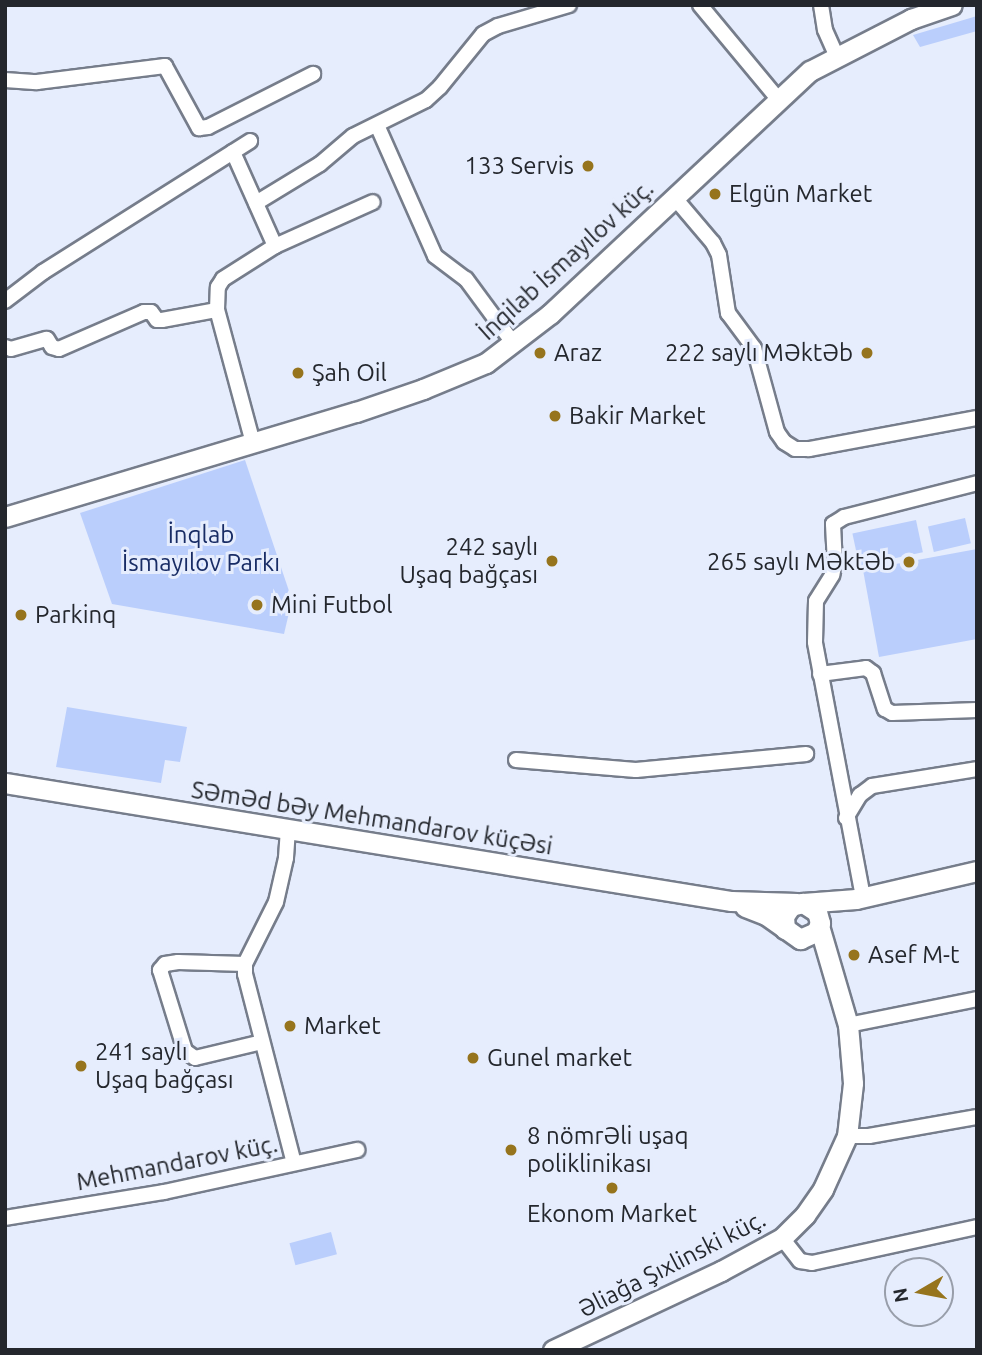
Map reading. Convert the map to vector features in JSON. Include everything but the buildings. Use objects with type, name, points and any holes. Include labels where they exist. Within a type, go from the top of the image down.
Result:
[{"type":"main road","name":"İnqilab İsmayılov küç.","points":[[6,515],[253,443],[449,379],[486,363],[513,344],[810,71],[911,19],[952,5]]},
{"type":"main road","name":"Səməd bəy Mehmandarov küçəsi","points":[[5,783],[731,901]]},
{"type":"main road","points":[[731,901],[800,903],[859,898],[977,871]]},
{"type":"main road","points":[[789,933],[806,939],[819,925],[859,898]]},
{"type":"main road","points":[[731,901],[766,915],[832,974]]},
{"type":"main road","points":[[789,933],[787,910],[800,903],[814,907],[819,925]]},
{"type":"main road","name":"Əliağa Şıxlinski küç.","points":[[553,1350],[710,1276],[782,1238],[805,1215],[823,1189],[847,1136],[853,1083],[848,1025],[819,925]]},
{"type":"street","points":[[256,203],[320,164],[352,136],[426,100],[483,34],[569,5]]},
{"type":"street","points":[[700,5],[778,99]]},
{"type":"street","points":[[821,5],[825,30],[837,57]]},
{"type":"street","points":[[5,80],[37,82],[165,66],[199,128],[208,127],[313,74]]},
{"type":"street","points":[[377,125],[435,256],[466,279],[513,344]]},
{"type":"street","points":[[5,301],[43,272],[250,141]]},
{"type":"street","points":[[233,152],[275,246]]},
{"type":"street","points":[[674,197],[713,243],[719,255],[728,313],[754,348],[777,432],[783,442],[795,449],[809,449],[977,418]]},
{"type":"street","points":[[253,443],[217,310],[216,296],[223,279],[275,246],[373,202]]},
{"type":"street","points":[[5,347],[11,349],[47,339],[52,347],[59,349],[144,312],[150,312],[157,320],[162,320],[217,310]]},
{"type":"street","points":[[859,898],[815,642],[816,601],[832,575],[835,564],[833,524],[844,517],[977,483]]},
{"type":"street","points":[[820,674],[866,668],[873,673],[884,709],[892,713],[977,710]]},
{"type":"street","points":[[516,760],[636,770],[806,754]]},
{"type":"street","points":[[846,818],[860,795],[872,786],[977,769]]},
{"type":"street","points":[[288,829],[286,858],[276,902],[245,964],[245,974],[294,1163]]},
{"type":"street","points":[[245,964],[178,962],[165,964],[160,970],[185,1051],[195,1058],[262,1042]]},
{"type":"street","points":[[848,1025],[977,999]]},
{"type":"street","points":[[847,1136],[869,1136],[977,1117]]},
{"type":"street","name":"Mehmandarov küç.","points":[[5,1218],[164,1192],[357,1150]]},
{"type":"street","points":[[782,1238],[800,1261],[812,1263],[977,1227]]},
{"type":"green space","points":[[977,16],[977,31],[920,47],[913,35]]},
{"type":"green space","name":"İnqlab İsmayılov Parkı","points":[[245,460],[292,600],[284,634],[112,604],[80,513]]},
{"type":"green space","points":[[965,518],[971,543],[934,552],[928,527]]},
{"type":"green space","points":[[916,520],[923,552],[859,566],[852,534]]},
{"type":"green space","points":[[977,549],[977,639],[879,657],[863,570]]},
{"type":"green space","points":[[67,707],[187,727],[180,762],[165,760],[161,783],[56,767]]},
{"type":"green space","points":[[331,1232],[337,1254],[295,1265],[289,1243]]},
{"type":"place","name":"133 Servis","points":[[588,166]]},
{"type":"place","name":"Elgün Market","points":[[715,194]]},
{"type":"place","name":"Araz","points":[[540,353]]},
{"type":"place","name":"222 saylı Məktəb","points":[[867,353]]},
{"type":"place","name":"Şah Oil","points":[[298,373]]},
{"type":"place","name":"Bakir Market","points":[[555,416]]},
{"type":"place","name":"242 saylı Uşaq bağçası","points":[[552,561]]},
{"type":"place","name":"265 saylı Məktəb","points":[[909,562]]},
{"type":"place","name":"Mini Futbol","points":[[257,605]]},
{"type":"place","name":"Parkinq","points":[[21,615]]},
{"type":"place","name":"Asef M-t","points":[[854,955]]},
{"type":"place","name":"Market","points":[[290,1026]]},
{"type":"place","name":"Gunel market","points":[[473,1058]]},
{"type":"place","name":"241 saylı Uşaq bağçası","points":[[81,1066]]},
{"type":"place","name":"8 nömrəli uşaq poliklinikası","points":[[511,1150]]},
{"type":"place","name":"Ekonom Market","points":[[612,1188]]}]
